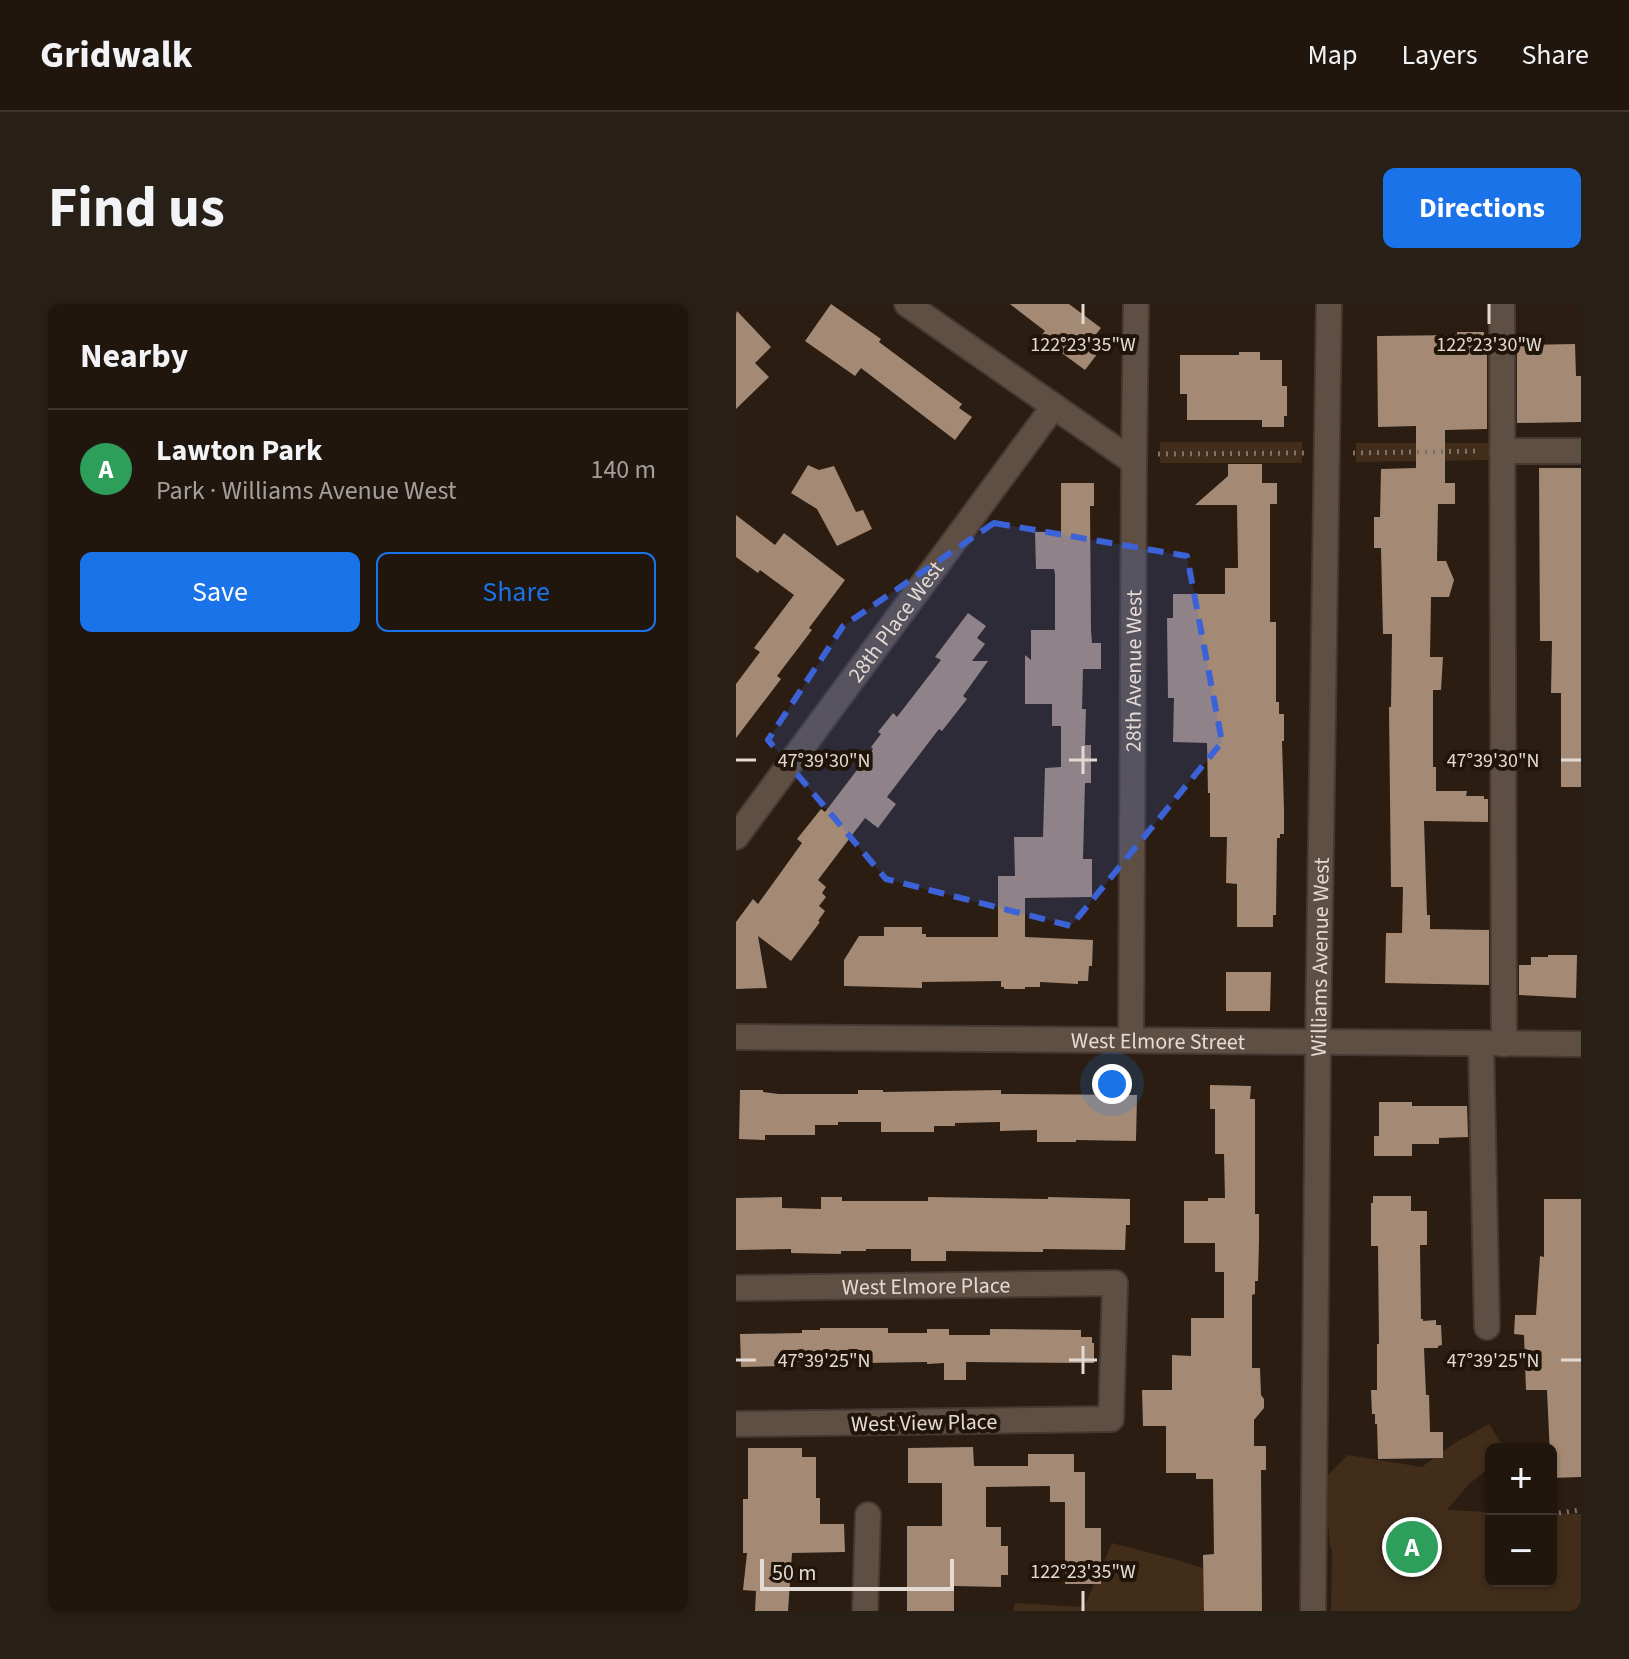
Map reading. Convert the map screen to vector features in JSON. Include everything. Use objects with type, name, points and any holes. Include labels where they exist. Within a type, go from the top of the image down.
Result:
[{"type":"street","points":[[907,304],[1054,406],[1145,458]]},
{"type":"street","name":"28th Avenue West","points":[[1131,1039],[1145,458],[1136,304]]},
{"type":"street","name":"Williams Avenue West","points":[[1313,1611],[1329,304]]},
{"type":"street","points":[[1487,1327],[1502,304]]},
{"type":"street","name":"28th Place West","points":[[736,837],[1054,406]]},
{"type":"street","points":[[1502,451],[1581,451]]},
{"type":"street","name":"West Elmore Street","points":[[736,1037],[1581,1044]]},
{"type":"street","name":"West Elmore Place","points":[[736,1288],[1115,1283],[1111,1419]]},
{"type":"street","name":"West View Place","points":[[736,1424],[1111,1419]]},
{"type":"street","points":[[865,1611],[868,1515]]},
{"type":"path","points":[[1353,453],[1502,451]]},
{"type":"path","points":[[1145,458],[1304,453]]},
{"type":"path","points":[[1557,1513],[1581,1510]]},
{"type":"highlighted area","points":[[994,523],[1187,556],[1222,742],[1071,926],[886,879],[768,740],[843,626]]},
{"type":"shaded area","points":[[1160,442],[1302,442],[1302,463],[1160,463]]},
{"type":"shaded area","points":[[1356,443],[1491,443],[1492,460],[1356,462]]},
{"type":"shaded area","points":[[1489,1424],[1501,1443],[1485,1443],[1485,1471],[1447,1510],[1485,1512],[1485,1587],[1557,1587],[1557,1513],[1581,1514],[1581,1611],[1331,1611],[1332,1549],[1324,1479],[1348,1455],[1422,1467],[1453,1444]]},
{"type":"shaded area","points":[[1112,1543],[1244,1581],[1256,1611],[1013,1611],[1015,1603],[1084,1607]]},
{"type":"building","points":[[831,304],[881,339],[879,342],[962,404],[959,408],[972,417],[955,440],[861,368],[855,376],[805,341]]},
{"type":"building","points":[[1010,304],[1069,304],[1101,328],[1093,338],[1104,345],[1085,370],[1040,337],[1045,331]]},
{"type":"building","points":[[736,310],[771,347],[755,363],[769,377],[736,409]]},
{"type":"building","points":[[1457,332],[1484,332],[1487,335],[1487,429],[1445,430],[1445,483],[1455,483],[1455,504],[1438,504],[1437,561],[1446,561],[1454,580],[1449,597],[1431,597],[1430,657],[1443,657],[1441,690],[1433,690],[1433,767],[1436,767],[1436,791],[1467,791],[1466,796],[1484,796],[1488,799],[1488,822],[1424,821],[1427,915],[1430,915],[1430,929],[1489,930],[1489,985],[1385,983],[1386,933],[1402,933],[1403,887],[1391,887],[1389,707],[1392,634],[1383,634],[1381,548],[1374,548],[1374,517],[1380,517],[1381,469],[1416,468],[1416,426],[1378,427],[1377,336],[1457,335]]},
{"type":"building","points":[[1575,344],[1576,376],[1581,376],[1581,422],[1517,423],[1517,345]]},
{"type":"building","points":[[1239,352],[1260,352],[1260,360],[1282,360],[1282,386],[1287,386],[1284,427],[1262,427],[1262,420],[1187,420],[1187,394],[1180,394],[1180,355],[1239,355]]},
{"type":"building","points":[[1228,464],[1262,464],[1262,483],[1277,483],[1277,504],[1270,504],[1270,622],[1276,622],[1276,702],[1279,702],[1279,714],[1284,714],[1284,834],[1277,838],[1276,915],[1273,915],[1273,927],[1237,927],[1237,884],[1226,883],[1227,837],[1210,837],[1207,743],[1173,742],[1174,698],[1168,698],[1167,618],[1173,618],[1173,594],[1225,594],[1225,568],[1238,568],[1237,505],[1195,505],[1228,476]]},
{"type":"building","points":[[808,465],[819,470],[834,466],[856,512],[863,510],[872,529],[837,546],[817,509],[791,493]]},
{"type":"building","points":[[1539,468],[1581,468],[1581,787],[1561,787],[1561,693],[1551,693],[1552,641],[1540,641]]},
{"type":"building","points":[[1061,483],[1094,483],[1094,506],[1090,506],[1091,630],[1092,643],[1101,643],[1101,669],[1083,669],[1082,709],[1086,709],[1085,745],[1091,745],[1091,783],[1085,783],[1083,859],[1092,859],[1092,897],[1025,898],[1025,937],[1093,940],[1088,981],[1078,981],[1078,984],[1040,982],[1040,987],[1025,989],[1004,989],[1001,981],[922,982],[922,988],[844,986],[844,960],[859,936],[884,936],[884,927],[922,927],[922,934],[926,937],[998,937],[998,876],[1015,876],[1014,837],[1043,837],[1045,768],[1061,767],[1061,726],[1052,726],[1052,704],[1025,704],[1025,655],[1031,660],[1031,630],[1055,630],[1054,569],[1036,569],[1035,532],[1061,532]]},
{"type":"building","points":[[736,515],[775,545],[784,533],[845,580],[777,676],[781,679],[736,738],[736,684],[760,652],[754,648],[794,595],[736,557]]},
{"type":"building","points":[[968,613],[986,626],[977,638],[985,644],[972,661],[988,661],[963,696],[967,699],[942,731],[939,729],[887,797],[896,804],[878,828],[865,818],[818,880],[826,887],[822,893],[826,897],[819,906],[825,911],[791,961],[758,936],[767,988],[736,989],[736,922],[753,899],[758,904],[802,843],[797,839],[821,809],[825,812],[873,749],[871,747],[881,734],[878,732],[893,713],[897,717],[941,660],[935,657]]},
{"type":"building","points":[[1577,955],[1576,998],[1519,995],[1519,965],[1531,965],[1531,957]]},
{"type":"building","points":[[1226,972],[1271,972],[1270,1011],[1226,1011]]},
{"type":"building","points":[[1210,1085],[1251,1086],[1250,1099],[1255,1099],[1255,1214],[1259,1214],[1259,1240],[1258,1281],[1255,1281],[1255,1294],[1252,1295],[1252,1368],[1260,1368],[1261,1395],[1264,1399],[1264,1408],[1254,1420],[1254,1446],[1266,1446],[1266,1470],[1261,1470],[1262,1611],[1204,1611],[1203,1555],[1214,1554],[1213,1479],[1196,1479],[1196,1473],[1166,1473],[1166,1426],[1143,1426],[1142,1390],[1172,1390],[1172,1355],[1191,1356],[1191,1318],[1224,1318],[1224,1272],[1215,1272],[1215,1243],[1184,1243],[1184,1201],[1225,1198],[1224,1154],[1215,1154],[1215,1109],[1210,1109]]},
{"type":"building","points":[[740,1090],[779,1094],[858,1094],[858,1090],[1001,1090],[1001,1094],[1137,1095],[1136,1141],[1037,1142],[1037,1130],[1000,1131],[1000,1122],[934,1126],[934,1132],[881,1132],[881,1122],[838,1122],[838,1125],[815,1125],[815,1135],[765,1135],[765,1140],[739,1139]]},
{"type":"building","points":[[1379,1102],[1412,1102],[1412,1106],[1467,1106],[1468,1137],[1439,1138],[1439,1144],[1412,1144],[1412,1156],[1374,1156],[1374,1136],[1379,1136]]},
{"type":"building","points":[[1373,1196],[1411,1196],[1411,1211],[1427,1211],[1427,1245],[1420,1245],[1421,1319],[1436,1320],[1436,1325],[1441,1325],[1442,1345],[1424,1348],[1430,1432],[1443,1432],[1443,1458],[1378,1459],[1377,1424],[1375,1414],[1372,1414],[1371,1390],[1377,1390],[1379,1344],[1378,1246],[1371,1246]]},
{"type":"building","points":[[782,1197],[782,1208],[821,1209],[821,1197],[842,1197],[842,1201],[928,1201],[928,1197],[1130,1199],[1130,1225],[1126,1225],[1125,1250],[946,1251],[946,1261],[911,1261],[911,1249],[866,1249],[841,1251],[841,1254],[791,1253],[791,1249],[736,1250],[736,1198]]},
{"type":"building","points":[[1544,1199],[1581,1199],[1581,1477],[1557,1478],[1557,1443],[1549,1443],[1547,1390],[1526,1390],[1524,1335],[1514,1334],[1515,1315],[1536,1315],[1540,1256],[1544,1257]]},
{"type":"building","points":[[888,1328],[888,1333],[927,1333],[927,1329],[949,1329],[949,1335],[990,1335],[990,1329],[1081,1330],[1081,1337],[1092,1337],[1094,1363],[966,1362],[966,1380],[944,1380],[944,1363],[927,1362],[781,1362],[781,1366],[741,1367],[740,1334],[802,1333],[802,1330]]},
{"type":"building","points":[[973,1447],[974,1466],[1028,1466],[1028,1454],[1074,1454],[1074,1472],[1085,1472],[1085,1528],[1101,1528],[1101,1584],[1065,1584],[1065,1502],[1050,1502],[1050,1486],[986,1487],[986,1527],[1001,1527],[1001,1546],[1008,1546],[1008,1575],[1001,1575],[1001,1587],[954,1586],[954,1611],[907,1611],[907,1526],[942,1526],[942,1483],[908,1483],[908,1448]]},
{"type":"building","points":[[748,1448],[802,1448],[802,1457],[816,1457],[816,1498],[820,1498],[820,1524],[844,1524],[845,1552],[792,1553],[788,1611],[755,1611],[756,1591],[743,1590],[747,1553],[743,1553],[743,1499],[748,1499]]},
{"type":"place","name":"Lawton Park","points":[[1412,1547]]}]
